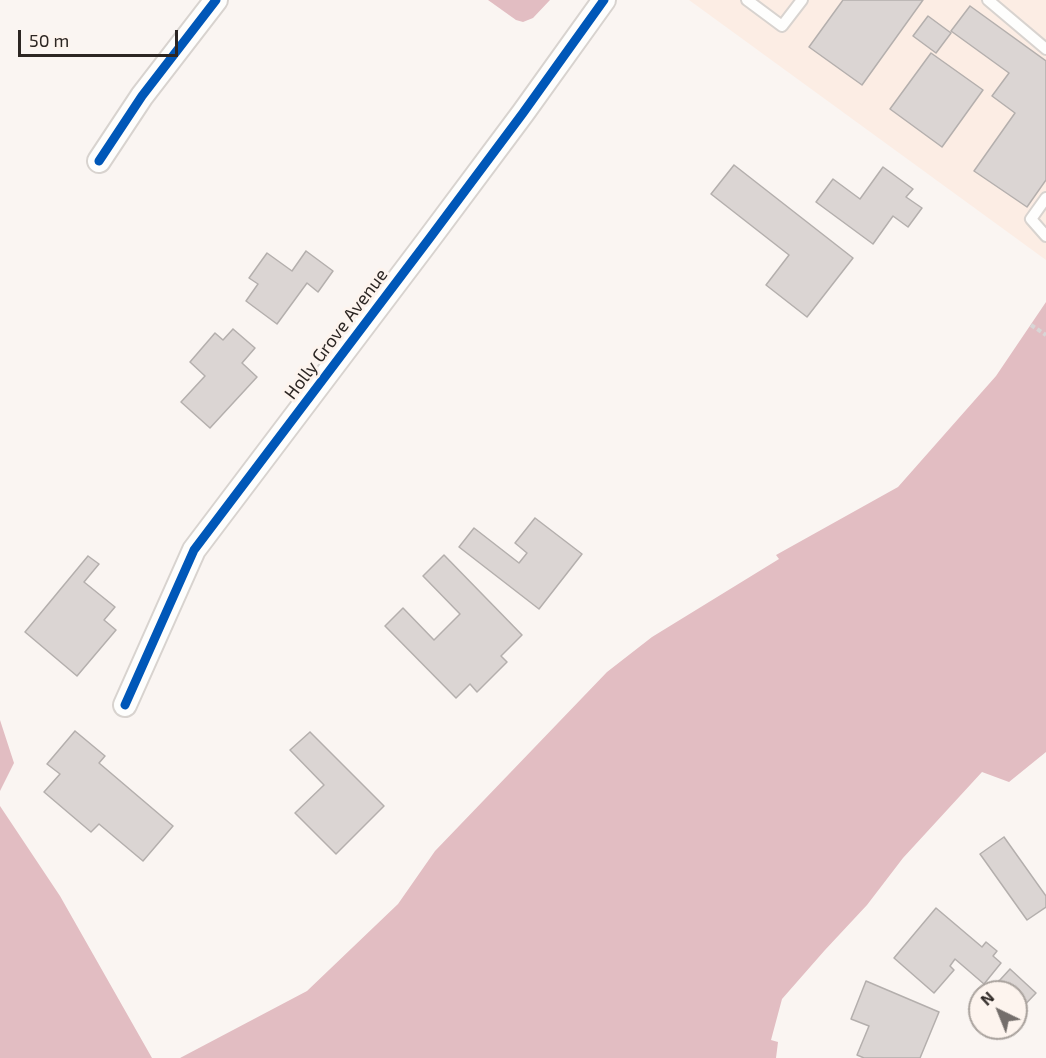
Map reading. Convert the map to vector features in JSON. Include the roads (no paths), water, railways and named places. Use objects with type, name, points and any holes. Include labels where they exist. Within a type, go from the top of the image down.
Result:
[{"type":"street","points":[[99,161],[142,96],[216,0]]},
{"type":"street","name":"Holly Grove Avenue","points":[[125,705],[194,550],[429,239],[603,0]]},
{"type":"lane","points":[[747,0],[782,27],[802,0]]},
{"type":"lane","points":[[988,0],[1046,49]]},
{"type":"lane","points":[[1046,198],[1031,219],[1046,236]]}]
